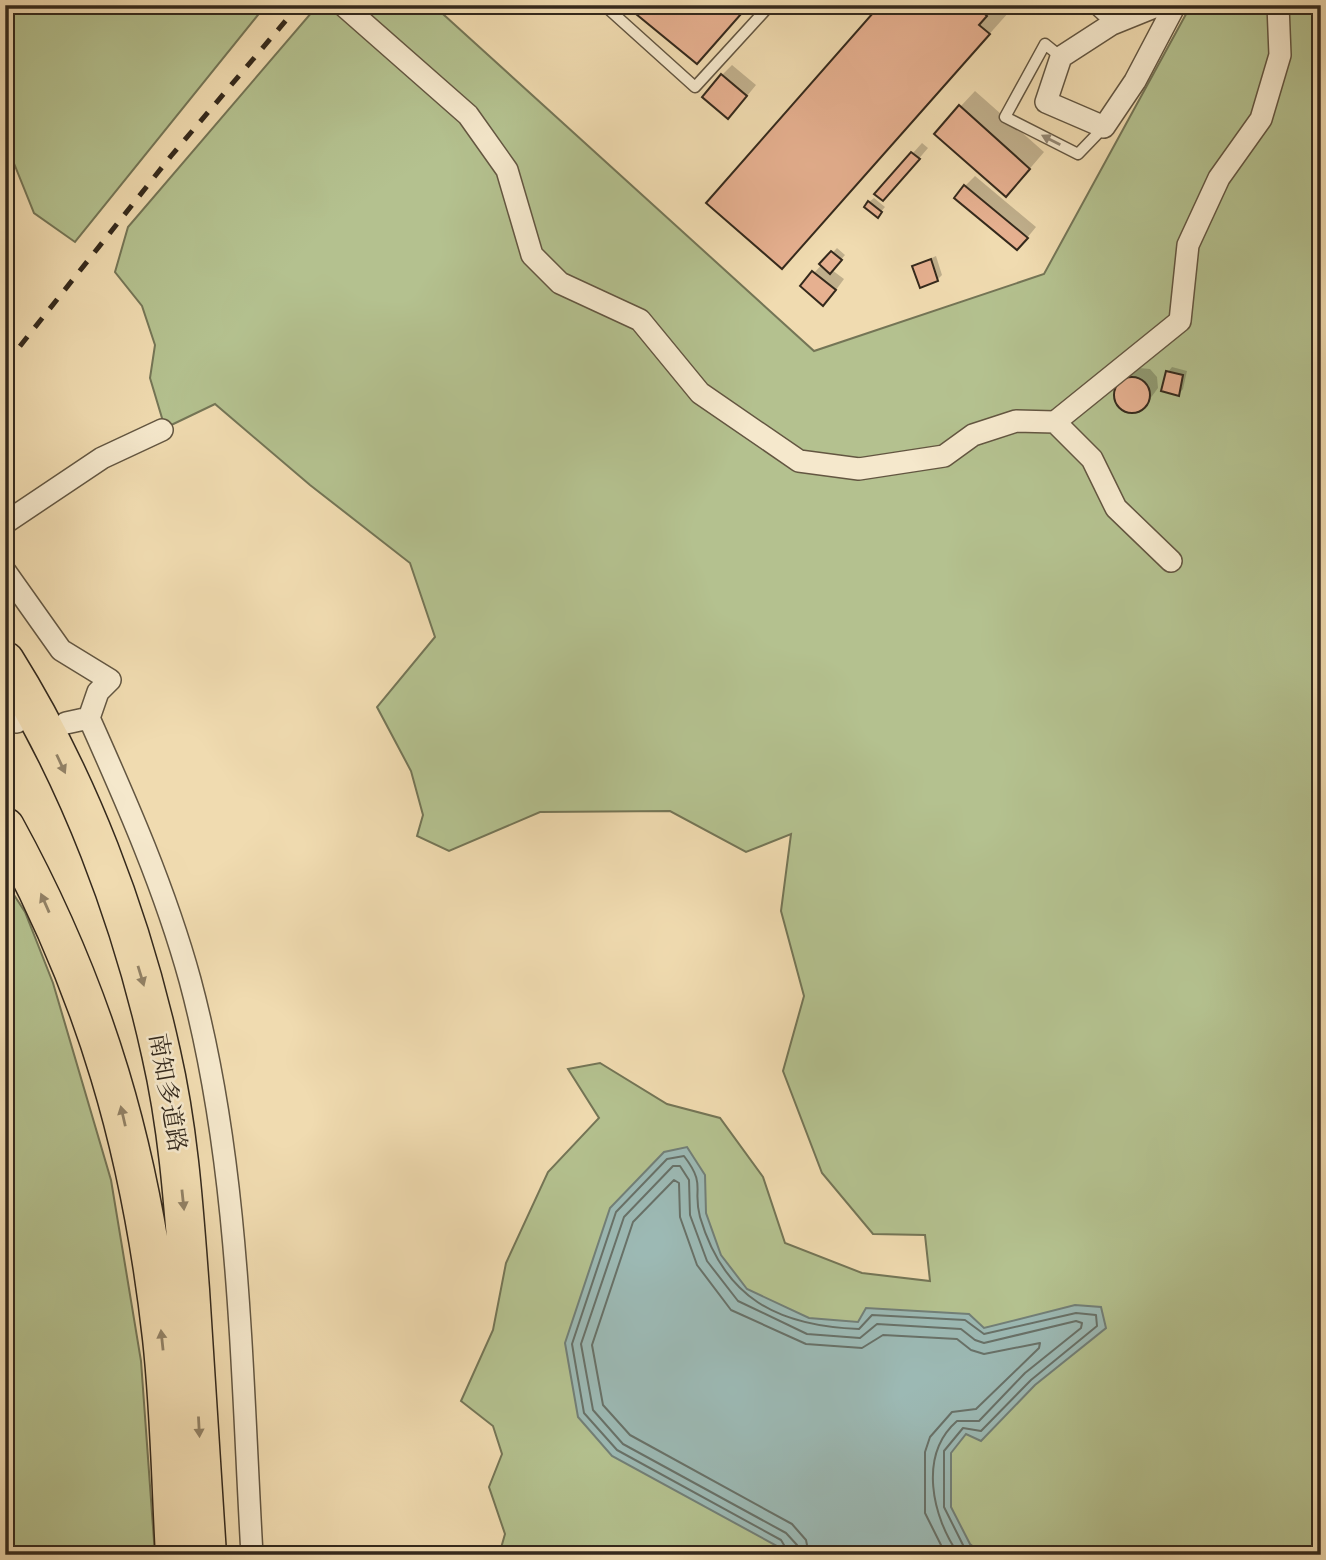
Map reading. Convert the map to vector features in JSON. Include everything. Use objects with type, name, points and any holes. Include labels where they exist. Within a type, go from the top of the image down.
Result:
[{"type":"highway","name":"南知多道路","points":[[5,661],[52,744],[85,815],[125,922],[162,1054],[184,1207],[207,1555]]},
{"type":"highway","name":"南知多道路","points":[[5,827],[36,882],[69,956],[118,1095],[151,1255],[162,1340],[175,1555]]},
{"type":"street","points":[[343,5],[468,115],[507,170],[532,255],[560,283],[640,320],[700,393],[799,461],[859,469],[944,456],[973,435],[1016,421],[1055,422],[1180,321],[1188,245],[1219,178],[1261,119],[1280,55],[1278,5]]},
{"type":"street","points":[[1158,5],[1112,24],[1061,57],[1046,102],[1104,128],[1135,81],[1175,5]]},
{"type":"street","points":[[1055,422],[1092,459],[1116,508],[1171,561]]},
{"type":"street","points":[[5,523],[102,458],[162,430]]},
{"type":"street","points":[[5,571],[61,650],[110,680],[98,692],[89,718],[134,820],[169,911],[190,981],[207,1055],[223,1151],[233,1242],[252,1555]]},
{"type":"street","points":[[66,723],[89,718]]},
{"type":"lane","points":[[604,5],[695,87],[770,5]]},
{"type":"lane","points":[[1091,5],[1112,24]]},
{"type":"lane","points":[[1061,57],[1045,44],[1005,117],[1079,154],[1104,128]]},
{"type":"green space","points":[[5,5],[266,5],[75,242],[34,213],[11,156],[5,150]]},
{"type":"green space","points":[[318,5],[433,5],[814,351],[1044,274],[1191,5],[1321,5],[1321,1555],[499,1555],[505,1534],[489,1487],[502,1454],[493,1426],[461,1401],[493,1330],[506,1263],[548,1172],[599,1118],[568,1069],[600,1063],[667,1104],[720,1118],[763,1177],[785,1243],[862,1273],[930,1281],[925,1235],[873,1234],[822,1173],[783,1071],[804,996],[781,911],[791,834],[746,852],[670,811],[540,812],[449,851],[417,836],[423,815],[411,771],[377,707],[435,637],[410,563],[310,485],[215,404],[165,428],[150,378],[155,345],[142,306],[115,272],[128,227]]},
{"type":"green space","points":[[5,881],[25,912],[53,983],[111,1180],[141,1361],[155,1555],[5,1555]]},
{"type":"water","points":[[687,1147],[705,1175],[706,1213],[721,1255],[747,1289],[809,1318],[858,1322],[866,1308],[969,1314],[984,1328],[1075,1305],[1101,1307],[1106,1328],[1035,1385],[981,1441],[966,1434],[951,1453],[951,1507],[970,1544],[984,1555],[785,1555],[777,1546],[612,1456],[578,1417],[565,1343],[610,1208],[664,1152]]},
{"type":"building","points":[[625,5],[749,5],[697,64]]},
{"type":"building","points":[[880,5],[975,5],[987,16],[979,25],[990,34],[782,269],[706,203]]},
{"type":"building","points":[[721,74],[747,96],[728,119],[702,97]]},
{"type":"building","points":[[959,105],[1030,169],[1006,197],[934,134]]},
{"type":"building","points":[[911,152],[920,159],[883,201],[874,194]]},
{"type":"building","points":[[964,185],[1028,238],[1017,250],[954,198]]},
{"type":"building","points":[[868,201],[882,212],[878,218],[864,207]]},
{"type":"building","points":[[831,251],[842,260],[830,274],[819,264]]},
{"type":"building","points":[[931,259],[938,281],[920,288],[912,266]]},
{"type":"building","points":[[812,271],[836,290],[823,306],[800,286]]},
{"type":"building","points":[[1166,371],[1183,375],[1179,396],[1161,391]]},
{"type":"building","points":[[1132,377],[1144,383],[1150,395],[1144,407],[1132,413],[1120,407],[1114,395],[1120,383]]},
{"type":"railway","points":[[5,365],[171,156],[299,5]]}]
